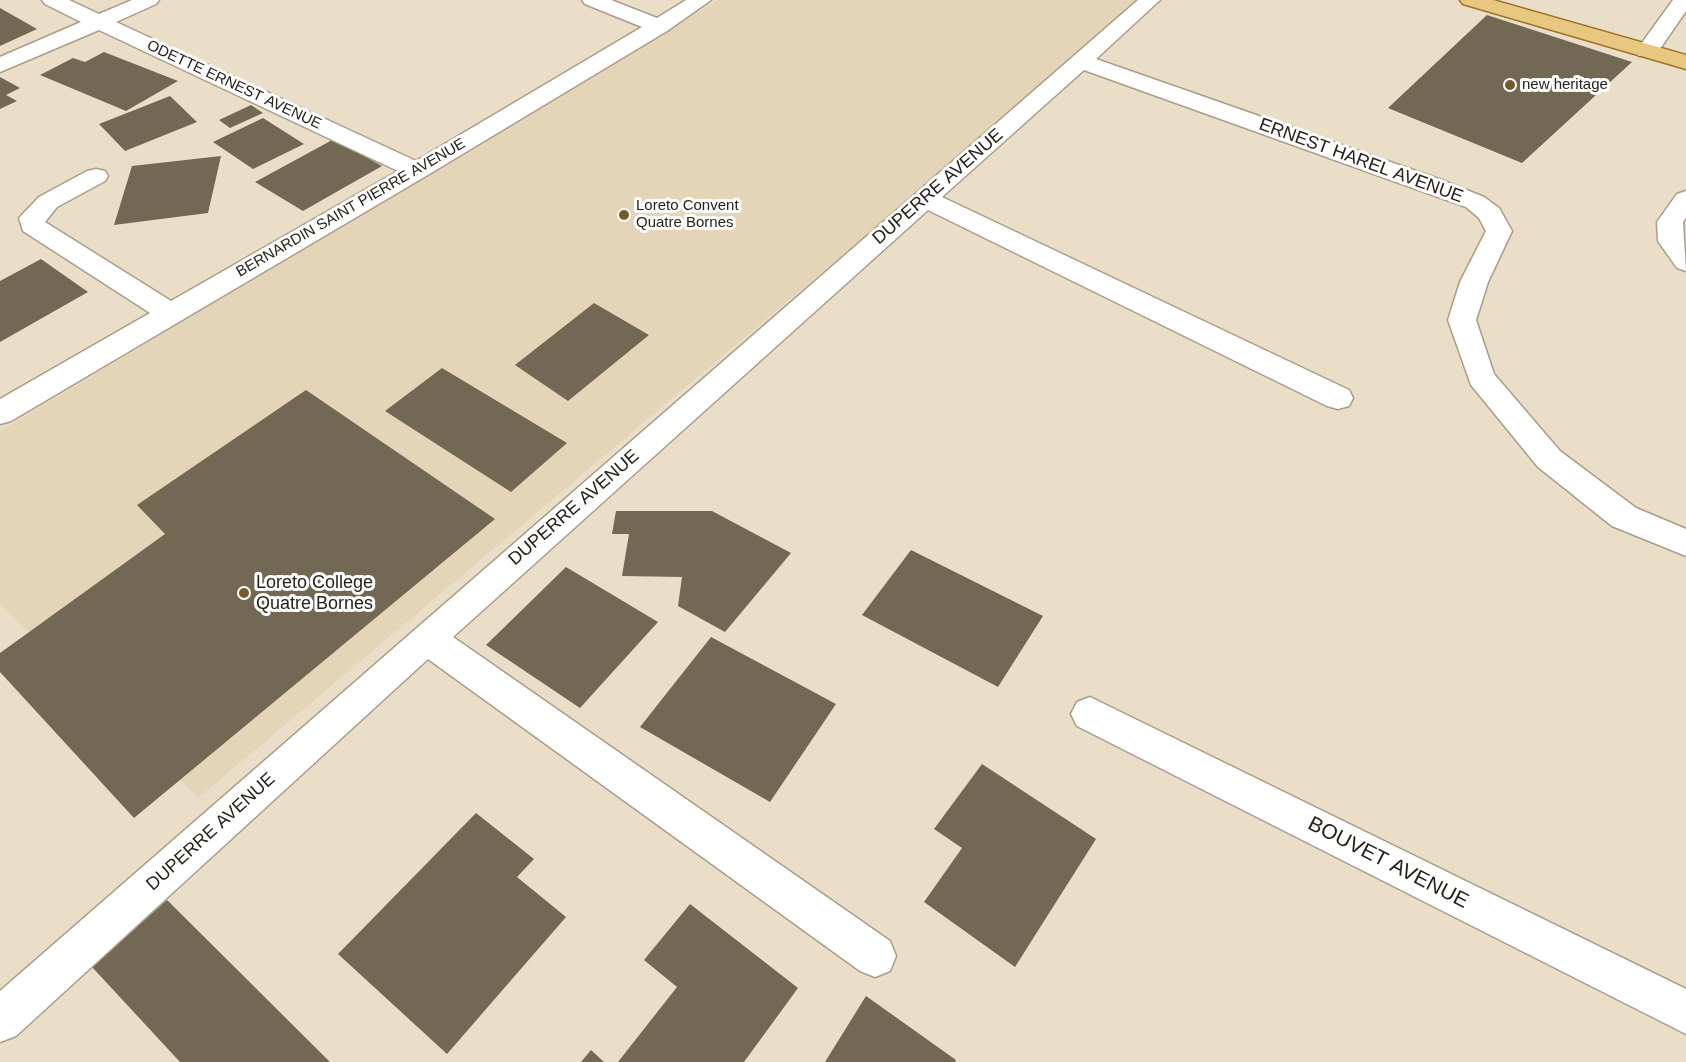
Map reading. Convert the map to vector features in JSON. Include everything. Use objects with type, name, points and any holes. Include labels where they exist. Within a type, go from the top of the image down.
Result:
[{"type":"main road","points":[[1470,0],[1686,62]]},
{"type":"street","name":"ODETTE ERNEST AVENUE","points":[[52,0],[417,171]]},
{"type":"street","points":[[0,65],[149,0]]},
{"type":"street","points":[[592,0],[659,26]]},
{"type":"street","name":"BERNARDIN SAINT PIERRE AVENUE","points":[[0,413],[417,171],[701,0]]},
{"type":"street","name":"DUPERRE AVENUE","points":[[0,1020],[427,638],[1150,0]]},
{"type":"street","points":[[1647,51],[1683,0]]},
{"type":"street","name":"ERNEST HAREL AVENUE","points":[[1082,62],[1430,184],[1475,202],[1490,214],[1499,231],[1474,282],[1462,320],[1481,378],[1549,459],[1624,517],[1686,543]]},
{"type":"street","points":[[96,176],[48,202],[32,218],[32,225],[171,314]]},
{"type":"street","points":[[925,199],[1338,398]]},
{"type":"street","points":[[1686,199],[1670,222],[1671,242],[1686,262]]},
{"type":"street","points":[[427,638],[875,956]]},
{"type":"street","name":"BOUVET AVENUE","points":[[1090,714],[1686,1012]]},
{"type":"shaded area","name":"Loreto Convent Quatre Bornes","points":[[718,0],[1145,0],[198,798],[0,604],[0,431]]},
{"type":"building","points":[[0,8],[37,29],[0,46]]},
{"type":"building","name":"new heritage","points":[[1487,15],[1632,62],[1522,163],[1388,108]]},
{"type":"building","points":[[104,52],[178,81],[126,111],[40,75],[73,58],[85,62]]},
{"type":"building","points":[[0,77],[20,88],[6,95],[17,101],[0,109]]},
{"type":"building","points":[[170,96],[197,122],[125,151],[99,124]]},
{"type":"building","points":[[251,105],[263,113],[230,128],[219,120]]},
{"type":"building","points":[[263,118],[304,144],[253,169],[213,142]]},
{"type":"building","points":[[334,139],[382,166],[303,211],[255,182]]},
{"type":"building","points":[[221,156],[208,213],[114,225],[132,166]]},
{"type":"building","points":[[41,259],[88,292],[0,342],[0,281]]},
{"type":"building","points":[[594,303],[649,335],[568,401],[515,365]]},
{"type":"building","points":[[442,368],[567,443],[511,492],[385,411]]},
{"type":"building","name":"Loreto College Quatre Bornes","points":[[306,390],[495,519],[134,818],[0,672],[0,653],[165,534],[137,505]]},
{"type":"building","points":[[616,511],[712,511],[791,553],[725,632],[678,606],[682,577],[622,576],[629,534],[612,534]]},
{"type":"building","points":[[911,550],[1043,616],[998,687],[862,615]]},
{"type":"building","points":[[566,567],[658,622],[580,708],[486,645]]},
{"type":"building","points":[[711,637],[836,704],[770,802],[640,727]]},
{"type":"building","points":[[982,764],[1096,839],[1015,967],[924,902],[962,848],[934,829]]},
{"type":"building","points":[[476,813],[534,859],[517,877],[566,917],[447,1054],[338,954]]},
{"type":"building","points":[[167,900],[330,1062],[180,1062],[92,967]]},
{"type":"building","points":[[690,904],[798,988],[744,1062],[618,1062],[677,987],[644,960]]},
{"type":"building","points":[[866,996],[956,1060],[955,1062],[825,1062]]},
{"type":"building","points":[[591,1050],[604,1062],[581,1062]]},
{"type":"place","name":"new heritage","points":[[1510,85]]},
{"type":"place","name":"Loreto Convent Quatre Bornes","points":[[624,215]]},
{"type":"place","name":"Loreto College Quatre Bornes","points":[[244,593]]}]
